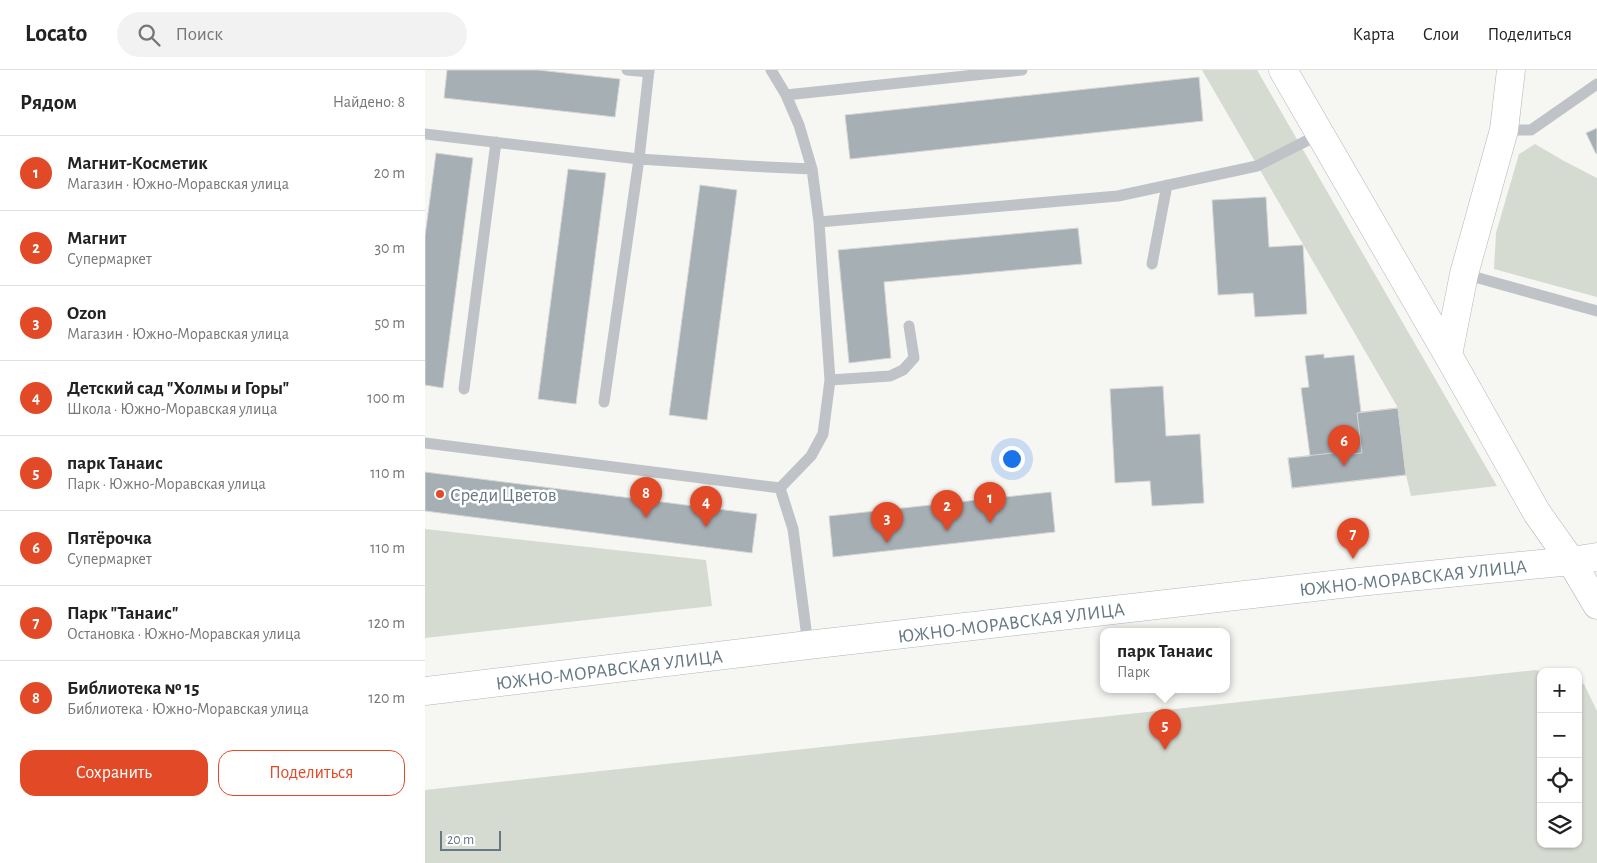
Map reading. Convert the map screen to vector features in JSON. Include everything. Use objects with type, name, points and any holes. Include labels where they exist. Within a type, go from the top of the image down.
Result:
[{"type":"main road","points":[[1283,70],[1537,513],[1584,559],[1597,605]]},
{"type":"main road","points":[[1448,355],[1464,274],[1504,130],[1511,70]]},
{"type":"main road","name":"ЮЖНО-МОРАВСКАЯ УЛИЦА","points":[[425,691],[1358,582],[1584,559]]},
{"type":"lane","points":[[604,402],[639,159],[649,71],[627,70]]},
{"type":"lane","points":[[771,70],[786,95],[799,125],[812,169],[819,222],[830,380],[823,434],[811,456],[780,488]]},
{"type":"lane","points":[[786,95],[1022,70]]},
{"type":"lane","points":[[1504,130],[1531,130],[1597,84]]},
{"type":"lane","points":[[425,134],[639,159],[812,169]]},
{"type":"lane","points":[[819,222],[1118,196],[1257,166],[1320,134]]},
{"type":"lane","points":[[464,389],[496,142]]},
{"type":"lane","points":[[1151,264],[1167,185]]},
{"type":"lane","points":[[1464,274],[1597,310]]},
{"type":"lane","points":[[830,380],[890,376],[903,370],[914,358],[909,326]]},
{"type":"lane","points":[[425,443],[780,488]]},
{"type":"lane","points":[[780,488],[793,530],[808,645]]},
{"type":"shaded area","points":[[1202,70],[1257,70],[1497,486],[1411,496],[1406,475],[1398,408]]},
{"type":"shaded area","points":[[1535,144],[1597,178],[1597,297],[1494,269],[1496,233],[1519,154]]},
{"type":"shaded area","points":[[425,529],[706,560],[712,606],[425,638]]},
{"type":"shaded area","points":[[1536,670],[1537,848],[1582,848],[1582,684],[1584,684],[1597,711],[1597,863],[425,863],[425,790]]},
{"type":"building","points":[[447,70],[538,70],[620,79],[615,117],[444,98]]},
{"type":"building","points":[[1199,77],[1203,121],[850,159],[845,115]]},
{"type":"building","points":[[1597,128],[1597,153],[1596,154],[1586,133]]},
{"type":"building","points":[[436,153],[473,158],[443,388],[425,385],[425,236]]},
{"type":"building","points":[[568,169],[606,173],[576,404],[538,399]]},
{"type":"building","points":[[700,185],[737,190],[707,420],[669,415]]},
{"type":"building","points":[[1266,197],[1269,247],[1303,245],[1307,314],[1255,317],[1253,293],[1218,295],[1212,200]]},
{"type":"building","points":[[1078,228],[1082,264],[884,282],[891,358],[849,363],[838,250]]},
{"type":"building","points":[[1324,354],[1324,358],[1354,355],[1361,412],[1398,408],[1406,475],[1292,488],[1288,458],[1310,456],[1301,388],[1309,387],[1305,356]]},
{"type":"building","points":[[1163,386],[1166,436],[1200,434],[1204,503],[1152,506],[1150,481],[1115,483],[1110,389]]},
{"type":"building","points":[[1398,408],[1406,475],[1292,488],[1288,458],[1341,452],[1341,455],[1362,453],[1357,413]]},
{"type":"building","points":[[425,472],[757,514],[752,553],[425,511]]},
{"type":"building","points":[[1051,492],[1055,532],[833,557],[829,516]]},
{"type":"place","name":"Пятёрочка","points":[[1344,466]]},
{"type":"place","name":"Среди Цветов","points":[[440,494]]},
{"type":"place","name":"Библиотека № 15","points":[[646,518]]},
{"type":"place","name":"Магнит-Косметик","points":[[990,523]]},
{"type":"place","name":"Детский сад \"Холмы и Горы\"","points":[[706,527]]},
{"type":"place","name":"Магнит","points":[[947,531]]},
{"type":"place","name":"Ozon","points":[[887,543]]},
{"type":"place","name":"Парк \"Танаис\"","points":[[1353,559]]},
{"type":"place","name":"парк Танаис","points":[[1165,750]]}]
